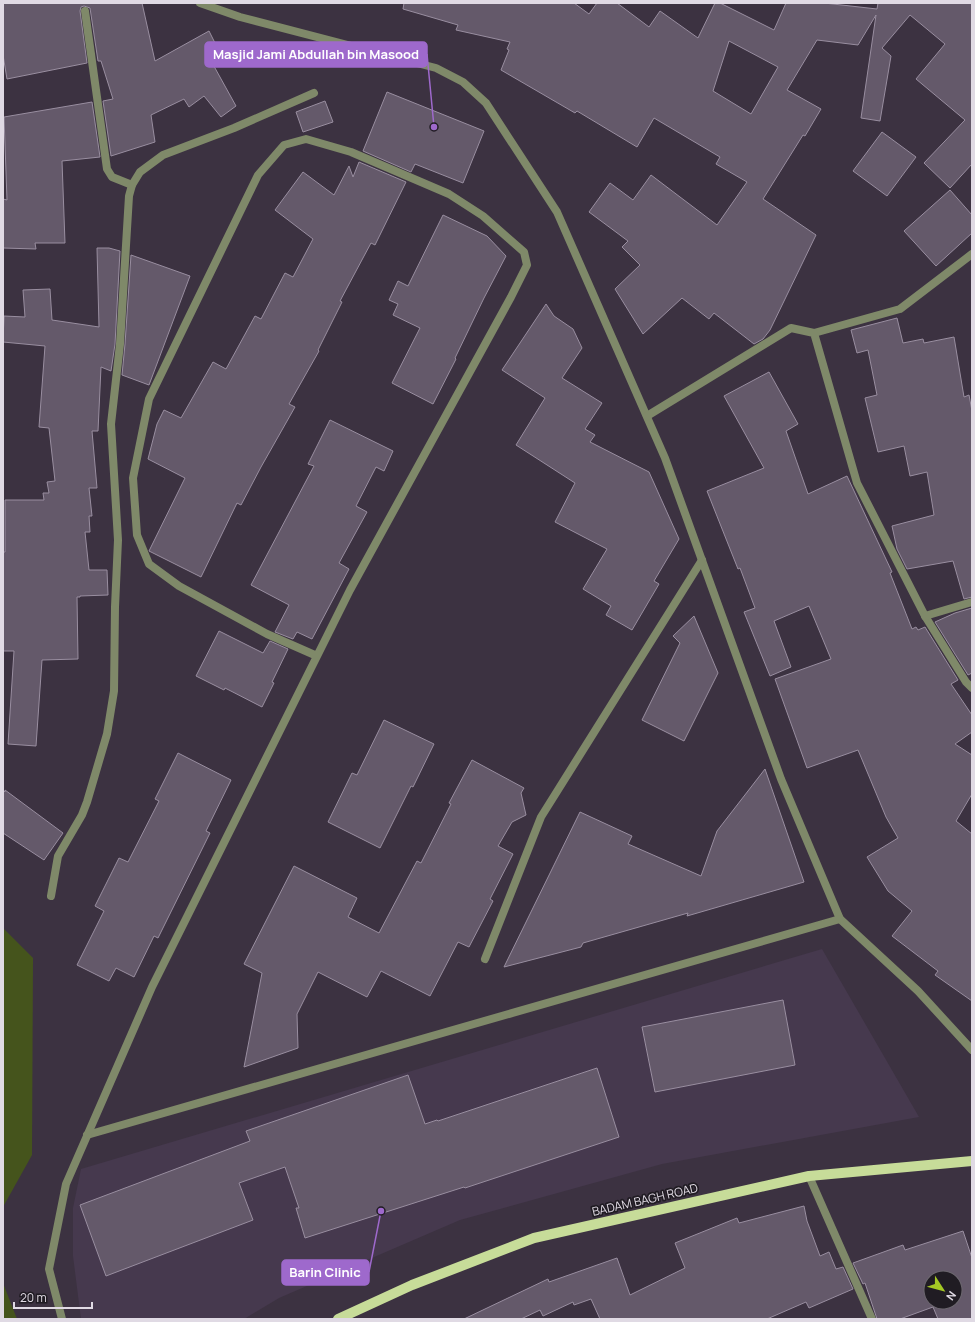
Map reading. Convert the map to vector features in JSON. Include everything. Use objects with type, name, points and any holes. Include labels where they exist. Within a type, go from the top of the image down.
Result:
[{"type":"main road","name":"BADAM BAGH ROAD","points":[[338,1319],[412,1285],[534,1238],[809,1176],[972,1161]]},
{"type":"street","points":[[200,3],[240,16],[436,68],[463,82],[486,103],[557,212],[647,416],[665,458],[781,779],[840,919],[918,992],[972,1050]]},
{"type":"street","points":[[85,11],[107,170],[112,177],[132,185]]},
{"type":"street","points":[[51,896],[58,856],[82,815],[87,802],[107,734],[114,691],[115,607],[118,540],[111,424],[120,344],[129,196],[132,185],[140,172],[163,155],[234,128],[314,93]]},
{"type":"street","points":[[62,1319],[49,1269],[66,1184],[152,987],[350,590],[508,304],[527,265],[524,252],[510,239],[483,216],[449,194],[350,152],[306,140],[284,145],[258,176],[150,399],[133,478],[137,535],[149,564],[186,590],[267,634],[317,656]]},
{"type":"street","points":[[647,416],[791,328],[814,333],[900,309],[972,254]]},
{"type":"street","points":[[814,333],[857,483],[925,616],[969,680],[972,688]]},
{"type":"street","points":[[485,959],[541,817],[702,560]]},
{"type":"street","points":[[925,616],[972,602]]},
{"type":"street","points":[[87,1135],[840,919]]},
{"type":"street","points":[[809,1176],[872,1319]]},
{"type":"shaded area","points":[[822,949],[919,1117],[662,1164],[460,1220],[279,1298],[244,1319],[81,1319],[73,1256],[73,1208],[81,1169]]},
{"type":"green space","points":[[3,928],[33,958],[32,1155],[3,1207]]},
{"type":"green space","points":[[3,1283],[17,1319],[3,1319]]},
{"type":"building","points":[[3,3],[142,3],[155,61],[209,31],[220,53],[210,59],[236,106],[221,117],[204,96],[189,107],[184,99],[151,115],[155,142],[111,156],[103,101],[113,99],[101,61],[98,61],[90,8],[84,6],[81,7],[80,11],[87,63],[7,79],[3,55]]},
{"type":"building","points":[[404,3],[574,3],[589,14],[597,3],[617,3],[649,27],[660,11],[698,38],[715,3],[720,3],[774,30],[786,3],[824,3],[877,9],[878,3],[972,3],[972,164],[950,188],[924,163],[965,120],[916,79],[945,44],[910,15],[882,48],[891,56],[880,121],[861,118],[876,15],[858,45],[817,40],[787,90],[821,109],[763,199],[816,235],[770,330],[763,339],[754,344],[714,313],[709,319],[682,298],[643,334],[615,289],[640,265],[622,247],[628,241],[589,212],[610,183],[633,200],[651,175],[717,225],[747,182],[716,164],[720,157],[654,118],[637,147],[577,111],[575,113],[501,70],[509,50],[507,49],[510,42],[456,30],[458,25],[403,9]],"holes":[[[729,41],[778,67],[751,114],[713,91]]]},
{"type":"building","points":[[387,92],[484,131],[463,183],[415,164],[411,172],[363,151]]},
{"type":"building","points":[[325,101],[333,122],[303,132],[296,112]]},
{"type":"building","points":[[92,102],[100,157],[62,161],[65,243],[35,243],[36,249],[3,248],[3,199],[7,200],[4,117]]},
{"type":"building","points":[[882,132],[916,157],[887,196],[853,171]]},
{"type":"building","points":[[359,162],[406,182],[375,245],[371,243],[340,301],[342,302],[318,350],[319,351],[289,404],[295,407],[241,505],[237,503],[201,577],[149,551],[185,478],[148,459],[157,424],[164,410],[181,418],[213,362],[226,369],[255,316],[261,319],[285,273],[293,277],[313,239],[275,210],[303,172],[334,195],[349,166],[353,177]]},
{"type":"building","points":[[950,190],[972,215],[972,233],[936,266],[904,231]]},
{"type":"building","points":[[443,215],[487,236],[506,256],[433,404],[392,383],[420,328],[393,315],[398,304],[389,300],[398,281],[408,286]]},
{"type":"building","points":[[97,248],[109,248],[120,251],[115,344],[111,371],[101,367],[98,431],[92,431],[97,488],[89,488],[92,516],[89,516],[90,532],[85,532],[89,570],[107,570],[108,595],[77,597],[78,659],[42,660],[36,746],[8,744],[14,651],[3,651],[3,552],[5,552],[5,500],[44,500],[43,493],[49,493],[47,482],[55,481],[49,428],[39,427],[45,346],[3,342],[4,316],[25,317],[23,290],[50,289],[52,320],[99,327]]},
{"type":"building","points":[[131,255],[190,276],[149,385],[122,375]]},
{"type":"building","points":[[546,304],[554,316],[573,329],[582,348],[562,378],[602,403],[585,429],[595,435],[590,442],[649,472],[679,539],[654,581],[659,584],[632,630],[606,615],[611,606],[583,589],[607,549],[555,522],[575,483],[516,445],[545,398],[502,370]]},
{"type":"building","points":[[897,318],[903,343],[923,339],[924,343],[954,337],[964,397],[969,395],[972,411],[972,597],[964,599],[953,561],[907,569],[897,549],[892,526],[934,515],[927,472],[910,476],[904,446],[878,452],[865,398],[877,395],[868,350],[857,353],[851,330]]},
{"type":"building","points":[[769,372],[798,424],[786,431],[808,494],[847,476],[892,572],[890,573],[912,629],[916,627],[918,630],[925,627],[958,680],[951,684],[972,715],[972,732],[955,744],[972,755],[972,794],[956,821],[972,834],[972,1001],[935,975],[938,971],[892,936],[912,911],[888,891],[867,857],[898,838],[886,817],[858,750],[807,768],[775,679],[831,659],[809,606],[774,621],[791,667],[770,676],[744,612],[755,608],[740,568],[738,569],[707,491],[764,468],[724,396]]},
{"type":"building","points":[[330,420],[393,451],[384,471],[376,467],[356,506],[367,512],[339,563],[349,569],[312,639],[297,632],[293,639],[275,632],[289,605],[251,585],[314,466],[308,464]]},
{"type":"building","points":[[972,608],[972,673],[968,675],[935,622],[955,613]]},
{"type":"building","points":[[694,616],[718,673],[684,741],[642,720],[680,643],[673,636]]},
{"type":"building","points":[[219,631],[263,653],[270,641],[288,649],[262,707],[225,688],[224,690],[196,676]]},
{"type":"building","points":[[384,720],[434,744],[380,848],[328,822],[352,773],[357,775]]},
{"type":"building","points":[[178,753],[231,780],[206,831],[210,833],[158,938],[154,936],[134,977],[116,968],[109,981],[77,965],[104,911],[95,906],[119,858],[128,862],[159,801],[155,799]]},
{"type":"building","points":[[472,760],[524,788],[521,793],[526,815],[512,822],[498,846],[513,854],[490,899],[493,901],[469,947],[458,942],[430,996],[381,971],[367,997],[318,972],[297,1014],[298,1048],[244,1067],[262,973],[244,964],[294,866],[357,898],[348,917],[379,933],[417,861],[421,863],[451,804],[449,803]]},
{"type":"building","points":[[765,769],[804,882],[687,916],[688,913],[583,943],[581,947],[504,967],[580,812],[632,836],[628,844],[701,876],[717,831]]},
{"type":"building","points":[[3,790],[63,833],[44,860],[3,833]]},
{"type":"building","points":[[783,1000],[795,1065],[655,1092],[642,1027]]},
{"type":"building","points":[[597,1068],[619,1137],[465,1188],[464,1187],[305,1238],[296,1208],[299,1208],[285,1167],[239,1183],[253,1220],[106,1276],[80,1205],[250,1141],[246,1131],[408,1075],[425,1124]]},
{"type":"building","points":[[804,1206],[807,1221],[820,1256],[829,1252],[836,1269],[843,1267],[853,1289],[809,1308],[806,1302],[767,1319],[600,1319],[591,1299],[574,1305],[573,1302],[543,1316],[540,1310],[521,1319],[464,1319],[548,1279],[549,1282],[617,1258],[630,1295],[685,1268],[675,1243],[737,1218],[739,1223]]},
{"type":"building","points":[[963,1231],[972,1258],[972,1319],[938,1319],[934,1310],[963,1310],[963,1270],[923,1270],[923,1310],[925,1310],[900,1319],[877,1319],[865,1283],[863,1284],[853,1263],[903,1245],[905,1250]]},
{"type":"place","name":"Masjid Jami Abdullah bin Masood","points":[[434,127]]},
{"type":"place","name":"Barin Clinic","points":[[381,1211]]}]
